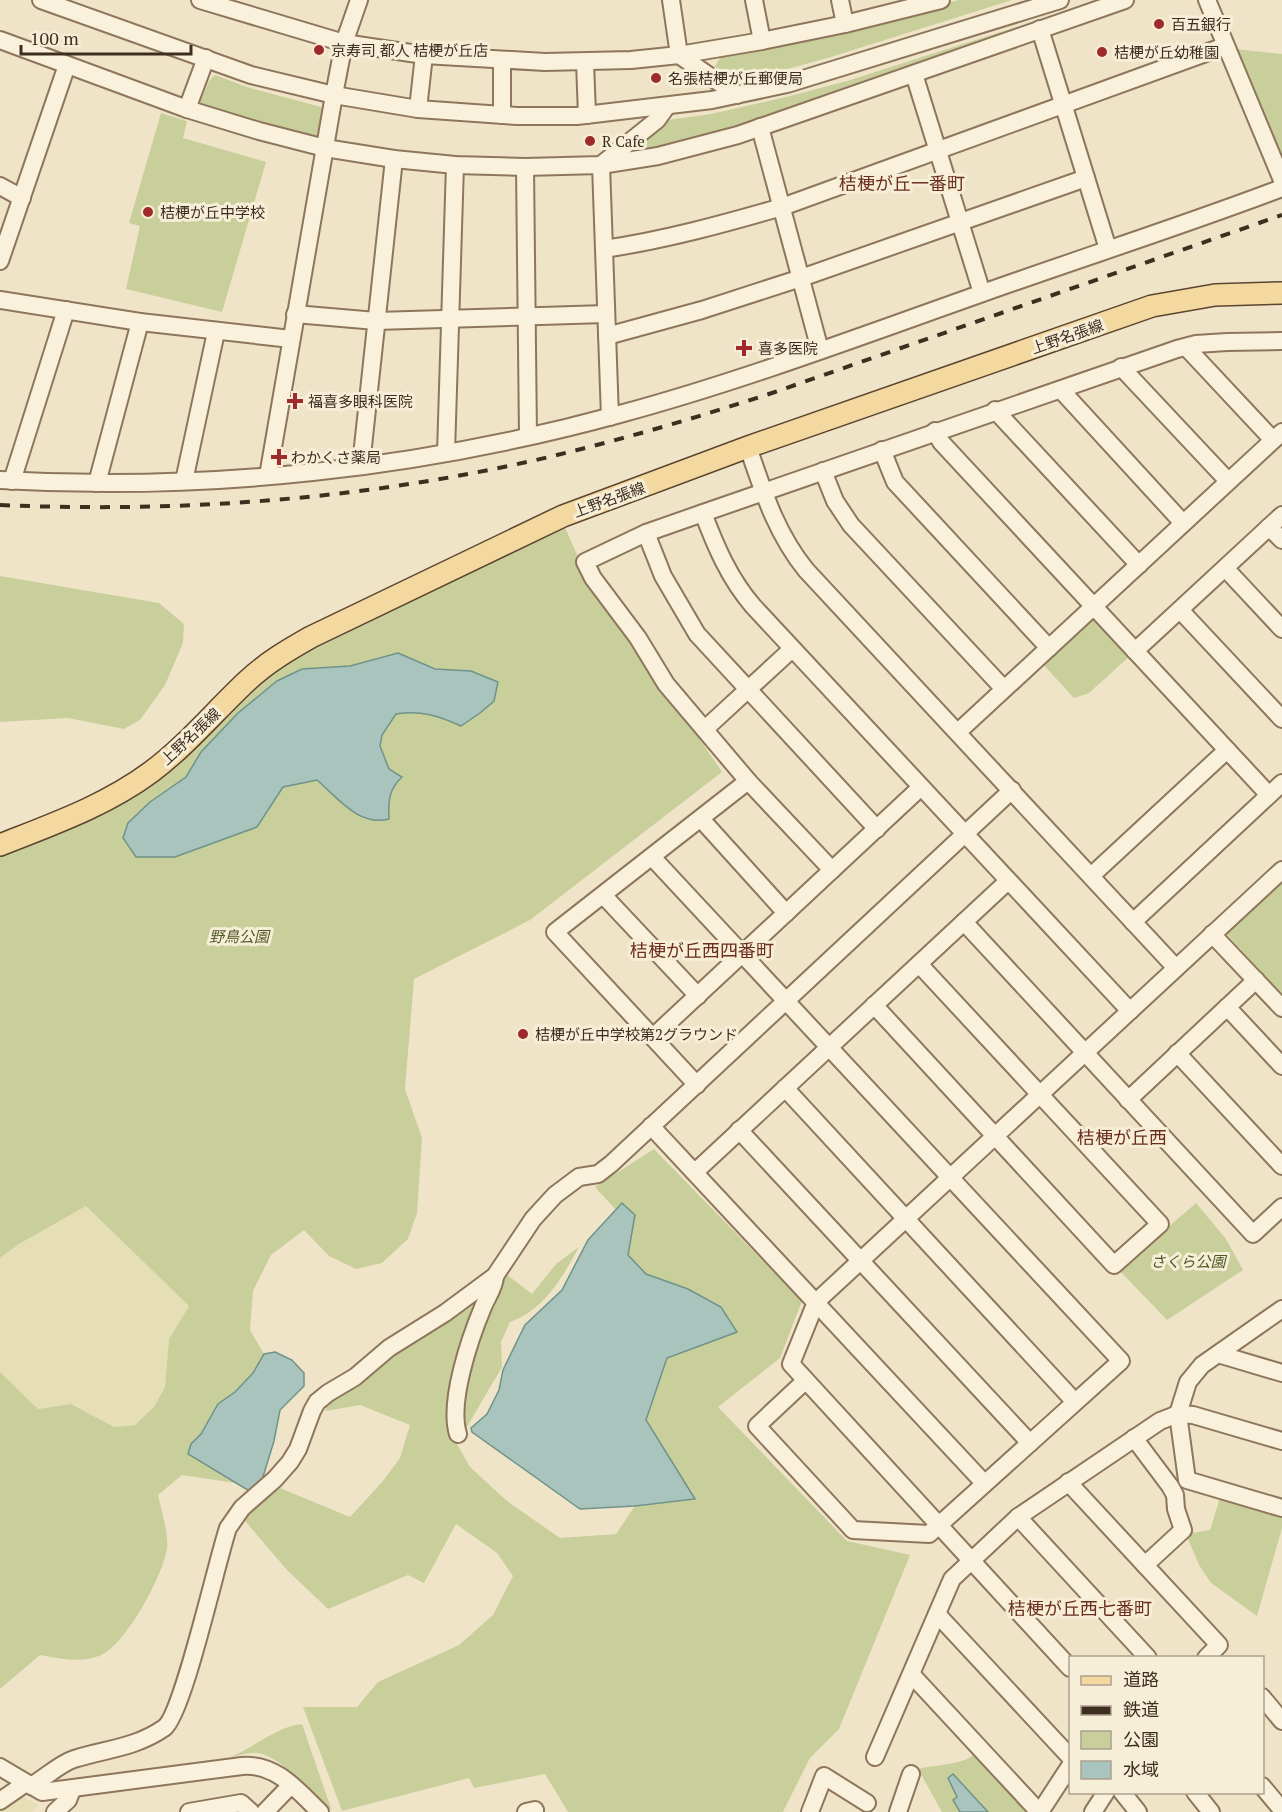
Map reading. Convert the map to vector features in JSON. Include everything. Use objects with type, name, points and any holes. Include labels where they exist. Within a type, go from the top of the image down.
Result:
[{"type":"main road","name":"上野名張線","points":[[0,845],[91,809],[116,796],[153,771],[255,674],[280,655],[311,637],[563,516],[748,447],[1152,306],[1215,295],[1282,293]]},
{"type":"street","points":[[41,0],[251,75],[334,95],[418,109],[502,115],[587,115],[737,95],[847,67],[1060,0]]},
{"type":"street","points":[[200,0],[344,43],[424,55],[585,62],[679,55],[762,41],[845,24],[931,1]]},
{"type":"street","points":[[268,476],[334,95],[344,43],[359,0]]},
{"type":"street","points":[[670,0],[679,55],[737,95]]},
{"type":"street","points":[[754,0],[762,41]]},
{"type":"street","points":[[840,0],[845,24]]},
{"type":"street","points":[[0,41],[187,109],[325,148],[394,159],[455,165],[525,167],[601,165],[689,149],[760,127],[1125,0]]},
{"type":"street","points":[[1207,0],[1282,180]]},
{"type":"street","points":[[1040,29],[1108,249]]},
{"type":"street","points":[[604,249],[642,244],[714,227],[782,207],[1225,46]]},
{"type":"street","points":[[418,109],[424,55]]},
{"type":"street","points":[[187,109],[206,58]]},
{"type":"street","points":[[502,60],[502,115]]},
{"type":"street","points":[[585,62],[587,115]]},
{"type":"street","points":[[0,261],[67,65]]},
{"type":"street","points":[[914,74],[982,293]]},
{"type":"street","points":[[601,165],[657,120],[667,106]]},
{"type":"street","points":[[760,127],[820,351]]},
{"type":"street","points":[[361,465],[394,159]]},
{"type":"street","points":[[446,453],[455,165]]},
{"type":"street","points":[[601,165],[610,417]]},
{"type":"street","points":[[525,167],[528,436]]},
{"type":"street","points":[[607,336],[702,310],[801,278],[1086,178]]},
{"type":"street","points":[[0,186],[22,198]]},
{"type":"street","points":[[66,310],[6,480],[97,483],[184,481],[327,471],[446,453],[610,417],[820,351],[1108,249],[1226,210],[1282,188]]},
{"type":"street","points":[[0,300],[140,322],[291,339]]},
{"type":"street","points":[[295,314],[376,321],[606,314]]},
{"type":"street","points":[[97,483],[140,322]]},
{"type":"street","points":[[184,481],[216,332]]},
{"type":"street","points":[[832,870],[748,782],[666,684],[638,638],[593,578],[585,562],[646,533],[1122,367],[1196,344],[1282,341]]},
{"type":"street","points":[[958,732],[1277,436],[1186,347]]},
{"type":"street","points":[[1122,367],[1228,481]]},
{"type":"street","points":[[1061,390],[1183,523]]},
{"type":"street","points":[[995,410],[1139,564]]},
{"type":"street","points":[[935,431],[941,442],[1269,795]]},
{"type":"street","points":[[748,447],[777,526],[797,560],[1176,968]]},
{"type":"street","points":[[882,450],[895,482],[1049,648]]},
{"type":"street","points":[[823,471],[835,501],[851,525],[1004,690]]},
{"type":"street","points":[[703,513],[718,552],[738,587],[792,649],[1130,1011]]},
{"type":"street","points":[[1136,651],[1282,515]]},
{"type":"street","points":[[1269,527],[1282,540]]},
{"type":"street","points":[[646,533],[663,576],[707,647],[877,829]]},
{"type":"street","points":[[1225,568],[1282,629]]},
{"type":"street","points":[[1180,610],[1282,719]]},
{"type":"street","points":[[705,729],[792,649]]},
{"type":"street","points":[[1090,876],[1227,750]]},
{"type":"street","points":[[697,1084],[555,932],[748,782]]},
{"type":"street","points":[[1133,922],[1282,783]]},
{"type":"street","points":[[653,1037],[921,787]]},
{"type":"street","points":[[0,1801],[72,1760],[121,1748],[168,1726],[175,1715],[186,1680],[228,1528],[242,1508],[275,1479],[290,1462],[298,1449],[317,1402],[355,1377],[384,1351],[445,1312],[495,1276],[532,1219],[555,1195],[579,1177],[598,1174],[603,1170],[1012,790]]},
{"type":"street","points":[[701,819],[786,913]]},
{"type":"street","points":[[652,857],[1122,1361],[928,1534],[854,1530],[757,1426],[805,1381]]},
{"type":"street","points":[[1069,1666],[791,1364],[816,1302],[1282,870]]},
{"type":"street","points":[[695,1172],[1008,881]]},
{"type":"street","points":[[603,895],[698,996]]},
{"type":"street","points":[[964,922],[1253,1234],[1282,1207]]},
{"type":"street","points":[[1212,934],[1282,1008]]},
{"type":"street","points":[[874,1005],[1114,1265],[1160,1224],[919,964]]},
{"type":"street","points":[[1128,1100],[1256,980]]},
{"type":"street","points":[[1227,1007],[1282,1066]]},
{"type":"street","points":[[1178,1053],[1282,1166]]},
{"type":"street","points":[[785,1088],[1075,1402]]},
{"type":"street","points":[[651,1126],[984,1484]]},
{"type":"street","points":[[739,1130],[1030,1443]]},
{"type":"street","points":[[458,1434],[454,1417],[458,1384],[495,1276]]},
{"type":"street","points":[[1282,1309],[1218,1354],[1192,1376],[1184,1390],[1178,1414],[1186,1480],[1282,1508]]},
{"type":"street","points":[[1218,1354],[1282,1373]]},
{"type":"street","points":[[875,1757],[952,1579],[1017,1517],[1160,1421],[1178,1414],[1193,1415],[1282,1441]]},
{"type":"street","points":[[1134,1438],[1175,1495],[1176,1509],[1183,1530],[1145,1566]]},
{"type":"street","points":[[1068,1482],[1219,1645],[1208,1656]]},
{"type":"street","points":[[1017,1517],[1146,1656]]},
{"type":"street","points":[[936,1614],[1069,1755]]},
{"type":"street","points":[[912,1675],[1040,1812],[1069,1769]]},
{"type":"street","points":[[1264,1698],[1282,1721]]},
{"type":"street","points":[[0,1767],[42,1792],[72,1790],[251,1765],[275,1772],[320,1812]]},
{"type":"street","points":[[903,1810],[911,1774]]},
{"type":"street","points":[[810,1812],[824,1776],[867,1803]]},
{"type":"street","points":[[265,1812],[291,1785]]},
{"type":"street","points":[[1264,1787],[1282,1810]]},
{"type":"street","points":[[55,1812],[68,1800],[72,1790]]},
{"type":"street","points":[[1093,1812],[1105,1794]]},
{"type":"street","points":[[1124,1794],[1138,1812]]},
{"type":"street","points":[[1197,1794],[1211,1812]]},
{"type":"street","points":[[189,1812],[241,1803],[251,1812]]},
{"type":"street","points":[[526,1812],[535,1810],[535,1812]]},
{"type":"shaded area","points":[[86,1206],[189,1306],[169,1339],[165,1387],[154,1407],[135,1425],[114,1427],[71,1404],[38,1409],[0,1372],[0,1258],[19,1244]]},
{"type":"shaded area","points":[[18,1795],[39,1805],[32,1812],[0,1812]]},
{"type":"green space","points":[[959,0],[1012,0],[784,70],[731,80],[720,74],[715,66],[724,52],[870,22]]},
{"type":"green space","points":[[1101,0],[746,126],[637,153],[637,145],[668,120],[711,114],[847,81]]},
{"type":"green space","points":[[1235,49],[1282,54],[1282,164]]},
{"type":"green space","points":[[215,75],[247,87],[321,107],[324,110],[320,134],[313,137],[203,109],[200,102],[209,81]]},
{"type":"green space","points":[[161,113],[187,121],[183,138],[266,162],[222,312],[126,289],[140,226],[129,223]]},
{"type":"green space","name":"野鳥公園","points":[[563,523],[582,566],[722,772],[530,920],[414,979],[405,1089],[422,1138],[417,1213],[408,1239],[382,1263],[356,1269],[329,1256],[304,1230],[271,1255],[253,1291],[250,1330],[264,1354],[253,1373],[235,1392],[218,1404],[201,1434],[191,1444],[188,1454],[235,1483],[182,1475],[158,1495],[167,1537],[164,1561],[141,1609],[131,1625],[109,1650],[99,1656],[77,1660],[40,1655],[0,1689],[0,1372],[38,1409],[71,1404],[114,1427],[135,1425],[154,1407],[165,1387],[169,1339],[189,1306],[86,1206],[19,1244],[0,1258],[0,852],[51,832],[297,652]]},
{"type":"green space","points":[[0,576],[159,603],[184,624],[183,643],[165,685],[140,720],[124,729],[68,718],[0,722]]},
{"type":"green space","points":[[1088,618],[1097,618],[1131,655],[1089,693],[1074,698],[1041,662]]},
{"type":"green space","points":[[1282,880],[1282,995],[1224,931]]},
{"type":"green space","points":[[654,1149],[802,1301],[780,1358],[718,1407],[847,1541],[910,1555],[839,1729],[810,1758],[783,1812],[568,1812],[545,1774],[474,1788],[469,1778],[342,1811],[303,1707],[357,1707],[378,1682],[459,1645],[493,1615],[513,1576],[497,1553],[456,1524],[424,1583],[408,1575],[328,1609],[287,1570],[240,1515],[275,1486],[350,1517],[383,1481],[400,1458],[410,1425],[360,1405],[326,1411],[325,1405],[502,1271],[532,1294],[556,1264],[579,1247],[559,1281],[543,1301],[510,1322],[501,1342],[502,1367],[457,1444],[470,1467],[507,1501],[560,1538],[616,1534],[635,1506],[694,1499],[646,1420],[667,1358],[736,1332],[688,1289],[646,1274],[628,1255],[622,1203],[616,1210],[595,1187]]},
{"type":"green space","name":"さくら公園","points":[[1196,1203],[1226,1239],[1243,1270],[1167,1320],[1119,1270]]},
{"type":"green space","points":[[1220,1498],[1282,1515],[1282,1528],[1257,1616],[1211,1583],[1199,1565],[1186,1534],[1210,1530]]},
{"type":"green space","points":[[302,1724],[332,1811],[277,1761],[258,1753],[230,1757],[274,1733]]},
{"type":"green space","points":[[975,1754],[1027,1812],[942,1812],[918,1769],[955,1763]]},
{"type":"water","points":[[398,653],[435,669],[471,671],[498,682],[494,701],[461,726],[430,715],[396,714],[382,735],[380,746],[389,769],[402,777],[394,786],[390,796],[389,819],[368,819],[359,815],[317,780],[283,787],[257,827],[175,857],[136,857],[123,838],[128,823],[150,802],[186,777],[201,752],[238,713],[277,681],[302,669],[350,666]]},
{"type":"water","points":[[622,1203],[635,1215],[628,1255],[646,1274],[688,1289],[721,1307],[737,1332],[667,1358],[646,1420],[695,1499],[580,1509],[472,1432],[471,1428],[487,1414],[499,1390],[503,1370],[525,1325],[562,1290],[588,1240]]},
{"type":"water","points":[[275,1352],[292,1360],[304,1373],[304,1386],[280,1410],[274,1441],[262,1480],[251,1492],[188,1454],[191,1444],[201,1434],[218,1404],[235,1392],[253,1373],[264,1354]]},
{"type":"water","points":[[953,1774],[988,1812],[960,1812],[953,1800],[957,1797],[948,1778]]},
{"type":"railway","points":[[0,505],[139,507],[278,500],[416,483],[553,456],[665,426],[775,392],[1282,215]]},
{"type":"place","name":"百五銀行","points":[[1159,24]]},
{"type":"place","name":"京寿司 都人 桔梗が丘店","points":[[319,50]]},
{"type":"place","name":"桔梗が丘幼稚園","points":[[1102,52]]},
{"type":"place","name":"名張桔梗が丘郵便局","points":[[656,78]]},
{"type":"place","name":"R Cafe","points":[[590,141]]},
{"type":"place","name":"桔梗が丘中学校","points":[[148,212]]},
{"type":"place","name":"喜多医院","points":[[744,348]]},
{"type":"place","name":"福喜多眼科医院","points":[[295,401]]},
{"type":"place","name":"わかくさ薬局","points":[[279,457]]},
{"type":"place","name":"桔梗が丘中学校第2グラウンド","points":[[523,1034]]},
{"type":"district","name":"桔梗が丘一番町","points":[[902,183]]},
{"type":"district","name":"桔梗が丘西四番町","points":[[702,950]]},
{"type":"district","name":"桔梗が丘西","points":[[1122,1137]]},
{"type":"district","name":"桔梗が丘西七番町","points":[[1080,1608]]}]
